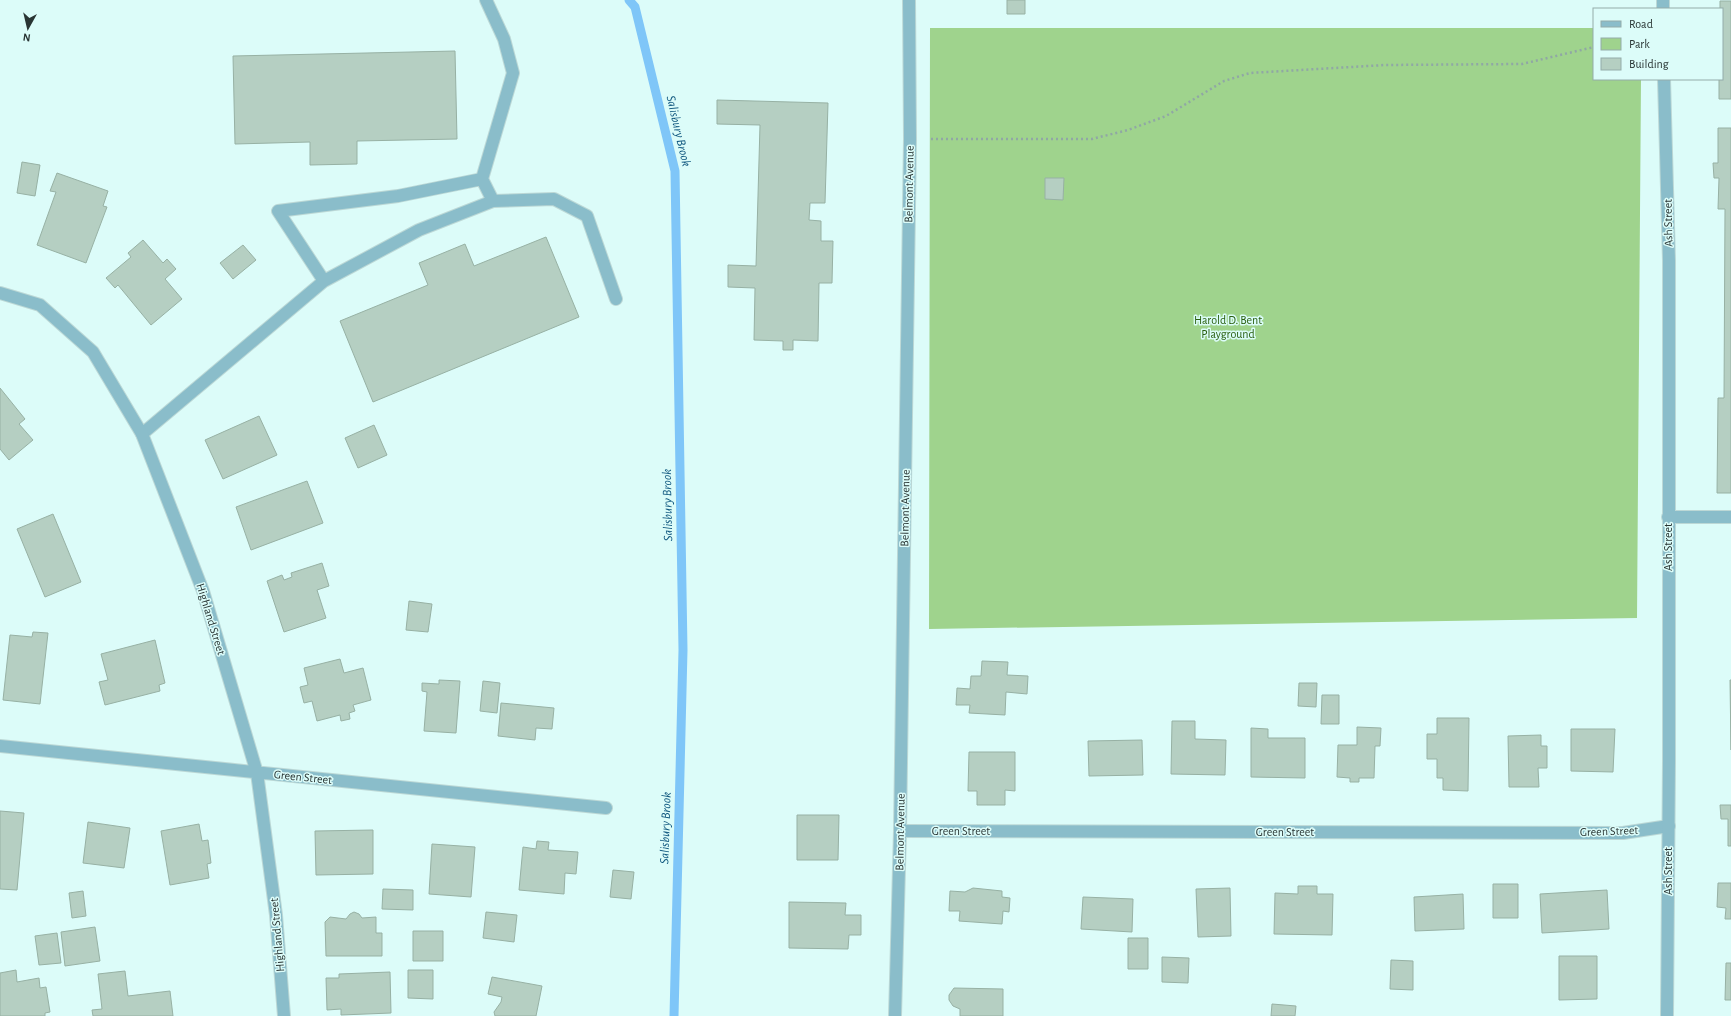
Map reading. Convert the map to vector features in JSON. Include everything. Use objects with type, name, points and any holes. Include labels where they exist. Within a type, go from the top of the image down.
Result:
[{"type":"street","points":[[486,0],[504,39],[513,73],[482,179],[493,201]]},
{"type":"street","name":"Belmont Avenue","points":[[895,1016],[900,831],[910,139],[909,0]]},
{"type":"street","name":"Ash Street","points":[[1664,80],[1669,262],[1669,826],[1667,1016]]},
{"type":"street","points":[[324,281],[278,211],[398,196],[482,179]]},
{"type":"street","points":[[142,434],[324,281],[419,230],[493,201],[554,199],[587,216],[616,299]]},
{"type":"street","name":"Highland Street","points":[[0,294],[40,305],[93,352],[142,434],[203,591],[257,773],[276,914],[284,1016]]},
{"type":"street","points":[[1668,517],[1731,518]]},
{"type":"street","name":"Green Street","points":[[0,746],[606,808]]},
{"type":"street","name":"Green Street","points":[[900,831],[1623,833],[1669,826]]},
{"type":"path","points":[[910,139],[1092,139],[1128,130],[1166,116],[1224,81],[1250,73],[1385,65],[1522,64],[1593,47]]},
{"type":"green space","name":"Harold D. Bent Playground","points":[[930,28],[1593,28],[1593,80],[1641,80],[1637,618],[929,629]]},
{"type":"building","points":[[1007,0],[1025,0],[1025,14],[1007,14]]},
{"type":"building","points":[[1720,1],[1731,1],[1731,99],[1719,99],[1719,80],[1723,80],[1723,8],[1720,8]]},
{"type":"building","points":[[455,51],[457,139],[357,141],[357,164],[310,165],[310,142],[235,144],[233,56]]},
{"type":"building","points":[[717,100],[828,103],[825,203],[810,203],[809,220],[821,221],[821,241],[833,241],[832,283],[819,283],[818,341],[793,340],[793,350],[783,350],[783,341],[754,340],[755,288],[728,287],[728,265],[756,266],[760,125],[717,124]]},
{"type":"building","points":[[1718,128],[1731,128],[1731,493],[1717,493],[1718,398],[1724,398],[1725,209],[1718,209],[1719,178],[1714,178],[1713,163],[1718,163]]},
{"type":"building","points":[[22,162],[40,165],[35,196],[17,193]]},
{"type":"building","points":[[57,173],[108,191],[103,206],[107,207],[86,263],[37,245],[56,192],[50,191]]},
{"type":"building","points":[[1045,178],[1064,178],[1063,200],[1045,199]]},
{"type":"building","points":[[546,237],[579,317],[373,402],[340,321],[428,285],[419,263],[465,244],[474,266]]},
{"type":"building","points":[[143,240],[163,263],[167,259],[176,269],[165,279],[182,299],[151,325],[118,285],[115,288],[106,278],[131,257],[128,253]]},
{"type":"building","points":[[243,245],[256,260],[233,279],[220,263]]},
{"type":"building","points":[[0,388],[25,419],[19,424],[33,440],[9,460],[0,449]]},
{"type":"building","points":[[259,416],[277,455],[223,479],[205,440]]},
{"type":"building","points":[[374,425],[387,455],[358,468],[345,438]]},
{"type":"building","points":[[307,481],[323,523],[251,550],[236,507]]},
{"type":"building","points":[[53,514],[81,582],[45,597],[17,529]]},
{"type":"building","points":[[322,563],[329,586],[317,590],[326,618],[284,632],[267,581],[282,575],[284,580],[292,577],[291,573]]},
{"type":"building","points":[[409,601],[432,604],[428,632],[406,630]]},
{"type":"building","points":[[33,632],[48,633],[40,704],[3,700],[10,635],[32,637]]},
{"type":"building","points":[[155,640],[165,683],[159,685],[160,691],[105,705],[99,682],[108,680],[101,654]]},
{"type":"building","points":[[340,659],[344,673],[363,668],[371,700],[353,705],[355,711],[349,713],[350,719],[341,721],[340,715],[317,721],[312,701],[304,703],[300,687],[308,685],[304,668]]},
{"type":"building","points":[[982,661],[1008,662],[1007,675],[1028,676],[1027,694],[1006,692],[1005,715],[969,713],[970,705],[956,705],[957,688],[970,689],[971,676],[981,676]]},
{"type":"building","points":[[439,680],[460,681],[456,733],[424,731],[427,692],[422,691],[422,683],[439,684]]},
{"type":"building","points":[[1730,680],[1731,680],[1731,750]]},
{"type":"building","points":[[483,681],[500,683],[497,713],[480,711]]},
{"type":"building","points":[[1299,683],[1317,683],[1316,707],[1298,706]]},
{"type":"building","points":[[1322,695],[1339,695],[1339,724],[1321,724]]},
{"type":"building","points":[[501,703],[554,708],[552,729],[536,728],[535,740],[498,736]]},
{"type":"building","points":[[1437,718],[1469,718],[1468,791],[1443,790],[1443,778],[1437,778],[1437,759],[1427,759],[1427,734],[1437,734]]},
{"type":"building","points":[[1172,721],[1195,721],[1195,739],[1226,740],[1225,775],[1171,774]]},
{"type":"building","points":[[1357,727],[1381,728],[1380,746],[1375,746],[1374,778],[1359,778],[1359,782],[1350,782],[1350,778],[1337,777],[1338,745],[1357,745]]},
{"type":"building","points":[[1251,728],[1268,729],[1268,738],[1305,738],[1305,778],[1251,777]]},
{"type":"building","points":[[1571,729],[1615,729],[1613,772],[1571,771]]},
{"type":"building","points":[[1541,735],[1541,746],[1547,746],[1547,768],[1538,768],[1539,787],[1509,787],[1508,736]]},
{"type":"building","points":[[1142,740],[1143,775],[1089,776],[1088,741]]},
{"type":"building","points":[[969,752],[1015,752],[1015,791],[1005,790],[1005,805],[977,805],[977,791],[968,791]]},
{"type":"building","points":[[1720,805],[1731,805],[1731,846],[1728,846],[1728,819],[1721,819]]},
{"type":"building","points":[[0,811],[24,813],[17,890],[0,889]]},
{"type":"building","points":[[797,815],[839,815],[838,860],[797,860]]},
{"type":"building","points":[[88,822],[130,828],[124,868],[83,863]]},
{"type":"building","points":[[199,824],[202,841],[208,840],[211,863],[207,864],[209,878],[170,885],[161,831]]},
{"type":"building","points":[[373,830],[373,874],[316,875],[315,831]]},
{"type":"building","points":[[537,841],[549,842],[548,850],[578,852],[576,874],[565,873],[564,894],[519,890],[523,847],[536,849]]},
{"type":"building","points":[[432,844],[475,847],[471,897],[429,894]]},
{"type":"building","points":[[613,870],[634,872],[631,899],[610,897]]},
{"type":"building","points":[[1718,883],[1731,883],[1731,919],[1725,919],[1726,908],[1717,907]]},
{"type":"building","points":[[1493,884],[1518,884],[1518,918],[1493,918]]},
{"type":"building","points":[[1298,886],[1317,886],[1317,894],[1333,894],[1332,935],[1274,934],[1275,893],[1298,894]]},
{"type":"building","points":[[973,888],[1002,891],[1002,897],[1010,898],[1009,912],[1003,911],[1002,924],[959,921],[960,911],[949,911],[950,891],[965,892]]},
{"type":"building","points":[[1230,888],[1231,936],[1198,937],[1196,889]]},
{"type":"building","points":[[383,889],[413,890],[413,910],[382,909]]},
{"type":"building","points":[[1607,890],[1609,929],[1542,933],[1540,894]]},
{"type":"building","points":[[83,891],[86,916],[72,918],[69,893]]},
{"type":"building","points":[[1463,894],[1464,929],[1415,931],[1414,897]]},
{"type":"building","points":[[1083,897],[1133,899],[1132,932],[1081,929]]},
{"type":"building","points":[[789,902],[846,903],[845,915],[861,915],[861,935],[849,935],[848,949],[789,948]]},
{"type":"building","points":[[354,912],[359,914],[362,918],[376,917],[376,933],[382,933],[382,956],[326,956],[325,922],[330,917],[346,919]]},
{"type":"building","points":[[486,912],[517,915],[514,942],[483,938]]},
{"type":"building","points":[[95,927],[100,961],[65,966],[61,932]]},
{"type":"building","points":[[413,931],[443,931],[443,961],[413,961]]},
{"type":"building","points":[[57,933],[61,963],[39,965],[35,936]]},
{"type":"building","points":[[1128,938],[1148,938],[1148,969],[1128,969]]},
{"type":"building","points":[[1559,956],[1597,956],[1597,999],[1559,1000]]},
{"type":"building","points":[[1162,957],[1189,958],[1188,983],[1162,982]]},
{"type":"building","points":[[1391,960],[1413,961],[1413,990],[1390,989]]},
{"type":"building","points":[[1726,963],[1731,963],[1731,1000],[1725,1000]]},
{"type":"building","points":[[16,970],[17,982],[39,978],[40,988],[46,987],[50,1012],[45,1013],[45,1016],[0,1016],[0,973]]},
{"type":"building","points":[[408,970],[433,970],[433,999],[408,998]]},
{"type":"building","points":[[125,971],[128,996],[170,991],[173,1016],[93,1016],[92,1010],[102,1009],[98,974]]},
{"type":"building","points":[[390,972],[391,1013],[341,1015],[341,1009],[327,1010],[326,978],[339,978],[339,974]]},
{"type":"building","points":[[492,977],[542,986],[536,1016],[495,1016],[494,1012],[501,1002],[502,997],[488,994]]},
{"type":"building","points":[[954,988],[1003,989],[1003,1016],[960,1016],[960,1009],[953,1006],[949,1000],[949,995]]},
{"type":"building","points":[[1272,1004],[1296,1006],[1295,1016],[1271,1016]]},
{"type":"waterway","name":"Salisbury Brook","points":[[629,0],[635,7],[675,171],[683,650],[674,1016]]}]
